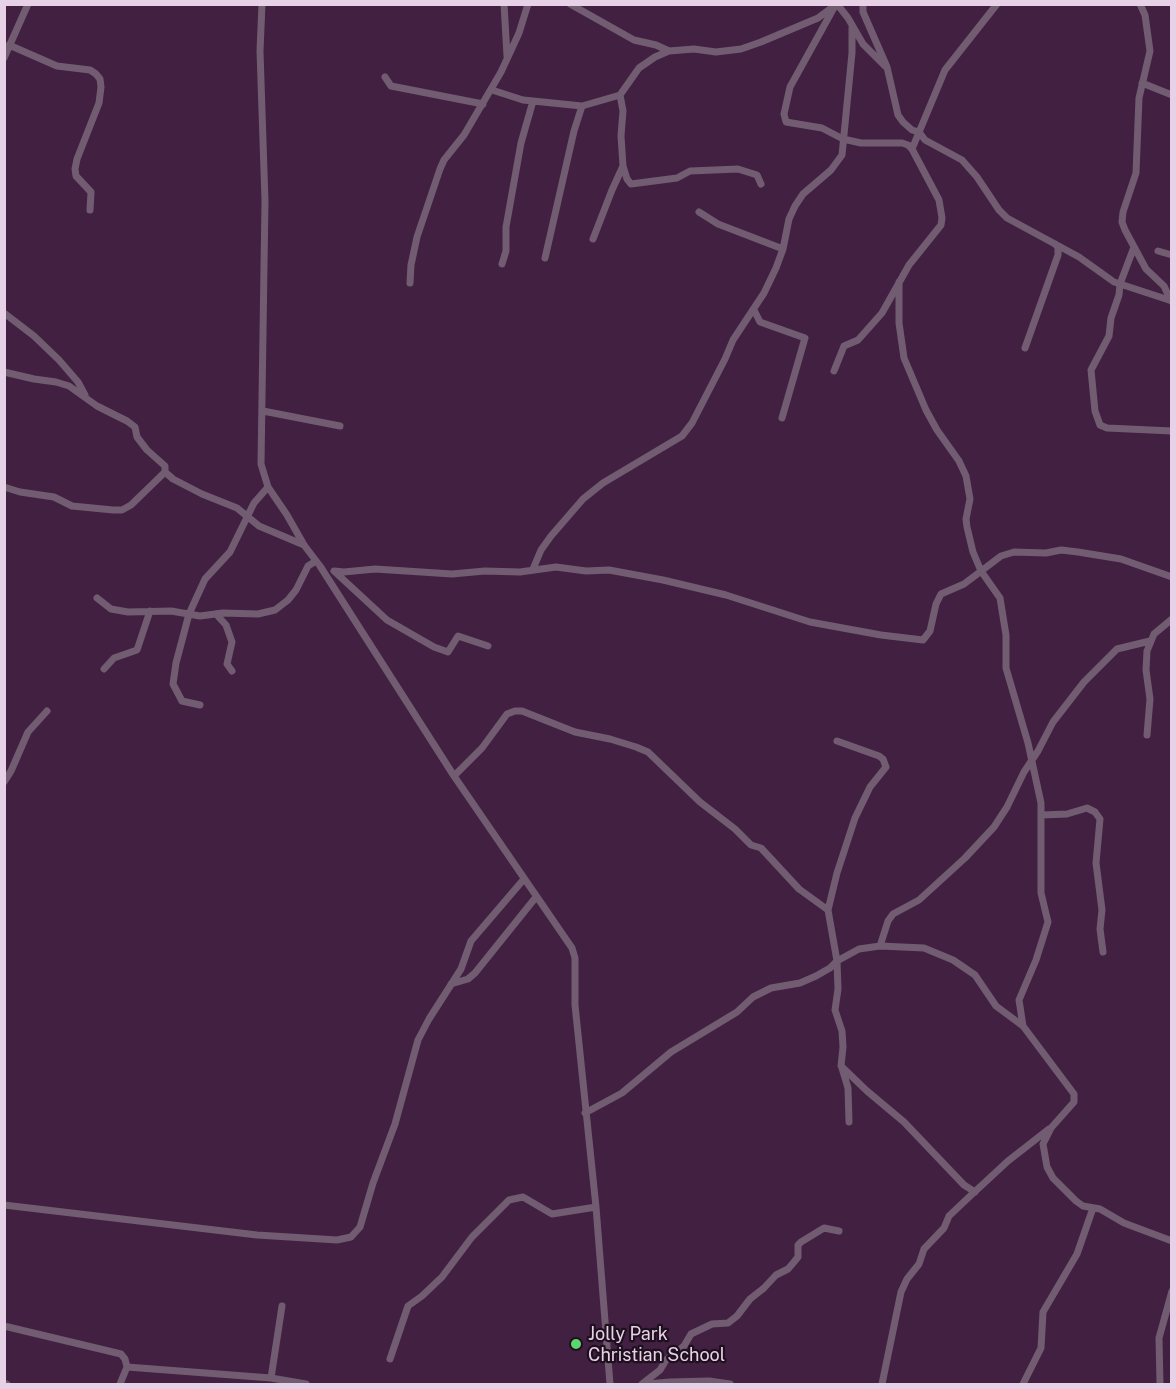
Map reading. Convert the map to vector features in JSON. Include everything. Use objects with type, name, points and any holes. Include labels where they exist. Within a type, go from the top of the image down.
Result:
[{"type":"street","points":[[4,58],[28,4]]},
{"type":"street","points":[[262,4],[260,51],[265,201],[261,464],[268,488],[454,776],[536,897],[566,936],[575,958],[575,1005],[596,1206],[610,1384]]},
{"type":"street","points":[[504,4],[507,59]]},
{"type":"street","points":[[410,283],[417,237],[444,160],[464,135],[492,90],[519,33],[528,4]]},
{"type":"street","points":[[570,4],[627,38],[656,45],[669,51]]},
{"type":"street","points":[[492,90],[523,100],[582,106],[620,95],[639,68],[669,51],[694,49],[717,52],[741,49],[818,18],[836,4]]},
{"type":"street","points":[[836,4],[848,18],[863,44],[887,67]]},
{"type":"street","points":[[834,371],[844,346],[858,340],[891,300],[909,265],[940,225],[942,218],[939,200],[912,149],[902,143],[861,143],[843,139],[822,128],[786,122],[784,114],[790,87],[836,4]]},
{"type":"street","points":[[912,149],[945,70],[997,4]]},
{"type":"street","points":[[1140,4],[1150,39],[1149,58],[1142,83],[1137,121],[1136,173],[1122,222],[1146,269],[1164,286],[1171,301]]},
{"type":"street","points":[[848,18],[863,8],[887,67],[898,115],[925,140],[962,159],[970,167],[993,203],[1007,218],[1079,257],[1100,274],[1120,284],[1171,301]]},
{"type":"street","points":[[533,569],[541,550],[551,536],[583,500],[603,483],[682,436],[692,423],[733,340],[754,310],[776,268],[783,249],[789,219],[795,206],[803,194],[837,164],[842,155],[852,53],[852,28]]},
{"type":"street","points":[[9,45],[57,66],[90,70],[99,79],[101,87],[99,103],[75,168],[76,176],[91,192],[90,210]]},
{"type":"street","points":[[385,77],[391,86],[483,104]]},
{"type":"street","points":[[1142,83],[1172,95]]},
{"type":"street","points":[[620,95],[623,111],[621,136],[623,166],[631,184],[677,178],[690,171],[738,169],[757,175],[761,184]]},
{"type":"street","points":[[502,264],[506,251],[506,227],[521,143],[533,101]]},
{"type":"street","points":[[545,258],[574,131],[582,106]]},
{"type":"street","points":[[594,239],[623,166]]},
{"type":"street","points":[[699,212],[718,224],[783,249]]},
{"type":"street","points":[[1025,348],[1058,255],[1058,247],[1052,242]]},
{"type":"street","points":[[1134,247],[1120,284],[1109,336],[1091,370],[1095,411],[1100,425],[1107,428],[1172,431]]},
{"type":"street","points":[[1158,251],[1172,255]]},
{"type":"street","points":[[899,282],[899,323],[904,358],[926,410],[966,476],[970,499],[966,519],[967,527],[973,552],[981,571],[1000,598],[1006,635],[1006,668],[1037,784],[1041,815],[1041,893],[1048,922],[1036,960],[1018,1000],[1023,1026]]},
{"type":"street","points":[[754,310],[760,322],[805,338],[782,418]]},
{"type":"street","points":[[4,314],[34,336],[59,360],[78,382],[86,398]]},
{"type":"street","points":[[4,372],[63,384],[97,406],[117,414],[135,427],[137,436],[147,450],[165,466],[165,472],[122,510],[72,506],[54,497],[4,488]]},
{"type":"street","points":[[263,411],[340,426]]},
{"type":"street","points":[[165,472],[182,485],[237,508],[259,526],[304,544]]},
{"type":"street","points":[[200,705],[182,701],[173,684],[189,614],[205,579],[230,552],[254,503],[268,488]]},
{"type":"street","points":[[237,508],[254,503]]},
{"type":"street","points":[[334,571],[375,569],[452,574],[520,572],[556,567],[622,572],[726,595],[810,622],[923,640],[930,632],[936,604],[941,594],[964,584],[1001,556],[1014,552],[1046,553],[1067,550],[1121,559],[1172,577]]},
{"type":"street","points":[[97,598],[111,609],[128,612],[171,611],[200,616],[258,614],[275,610],[288,600],[296,590],[308,566],[318,563],[334,571],[387,620],[434,647],[448,652],[458,636],[488,646]]},
{"type":"street","points":[[104,669],[114,658],[137,650],[150,611]]},
{"type":"street","points":[[216,614],[226,625],[232,642],[227,664],[232,670]]},
{"type":"street","points":[[1147,735],[1150,699],[1145,661],[1154,634],[1172,619]]},
{"type":"street","points":[[880,946],[888,921],[894,914],[919,900],[965,858],[994,827],[1053,722],[1084,682],[1117,649],[1150,641]]},
{"type":"street","points":[[6,778],[28,732],[47,711]]},
{"type":"street","points":[[454,776],[482,748],[507,714],[515,711],[522,711],[575,732],[636,747],[648,752],[700,802],[735,829],[751,845],[761,848],[799,889],[828,910]]},
{"type":"street","points":[[837,741],[879,756],[886,767],[870,787],[855,818],[828,910],[837,961],[838,989],[835,1010],[842,1031],[841,1065],[848,1088],[849,1122]]},
{"type":"street","points":[[1041,815],[1067,814],[1087,808],[1095,812],[1100,819],[1096,863],[1102,910],[1100,929],[1103,952]]},
{"type":"street","points":[[4,1205],[257,1235],[337,1240],[351,1237],[360,1227],[373,1183],[395,1124],[418,1040],[429,1018],[461,969],[471,941],[524,879]]},
{"type":"street","points":[[451,984],[468,979],[475,973],[536,897]]},
{"type":"street","points":[[585,1113],[622,1093],[671,1052],[737,1012],[753,997],[771,988],[800,983],[816,976],[859,949],[880,946],[924,948],[966,967],[982,984],[996,1006],[1023,1026],[1075,1096],[1074,1102],[1051,1128],[1008,1161],[949,1216],[944,1228],[924,1249],[919,1264],[907,1279],[901,1292],[882,1384]]},
{"type":"street","points":[[841,1065],[867,1091],[904,1122],[957,1178],[975,1192]]},
{"type":"street","points":[[1051,1128],[1044,1144],[1047,1167],[1053,1178],[1076,1201],[1083,1206],[1106,1212],[1124,1223],[1172,1241]]},
{"type":"street","points":[[390,1359],[408,1306],[442,1277],[472,1237],[509,1200],[523,1197],[552,1214],[596,1206]]},
{"type":"street","points":[[1023,1384],[1041,1348],[1043,1312],[1072,1265],[1094,1208]]},
{"type":"street","points":[[644,1384],[660,1370],[666,1360],[684,1346],[691,1334],[712,1324],[728,1323],[779,1272],[789,1269],[798,1257],[798,1245],[801,1242],[824,1228],[839,1231]]},
{"type":"street","points":[[1160,1384],[1159,1338],[1172,1291]]},
{"type":"street","points":[[271,1378],[282,1306]]},
{"type":"street","points":[[4,1326],[121,1354],[126,1359],[127,1367],[120,1384]]},
{"type":"street","points":[[127,1367],[271,1378],[306,1384]]},
{"type":"street","points":[[644,1384],[709,1381],[730,1384]]},
{"type":"place","name":"Jolly Park Christian School","points":[[576,1344]]}]
